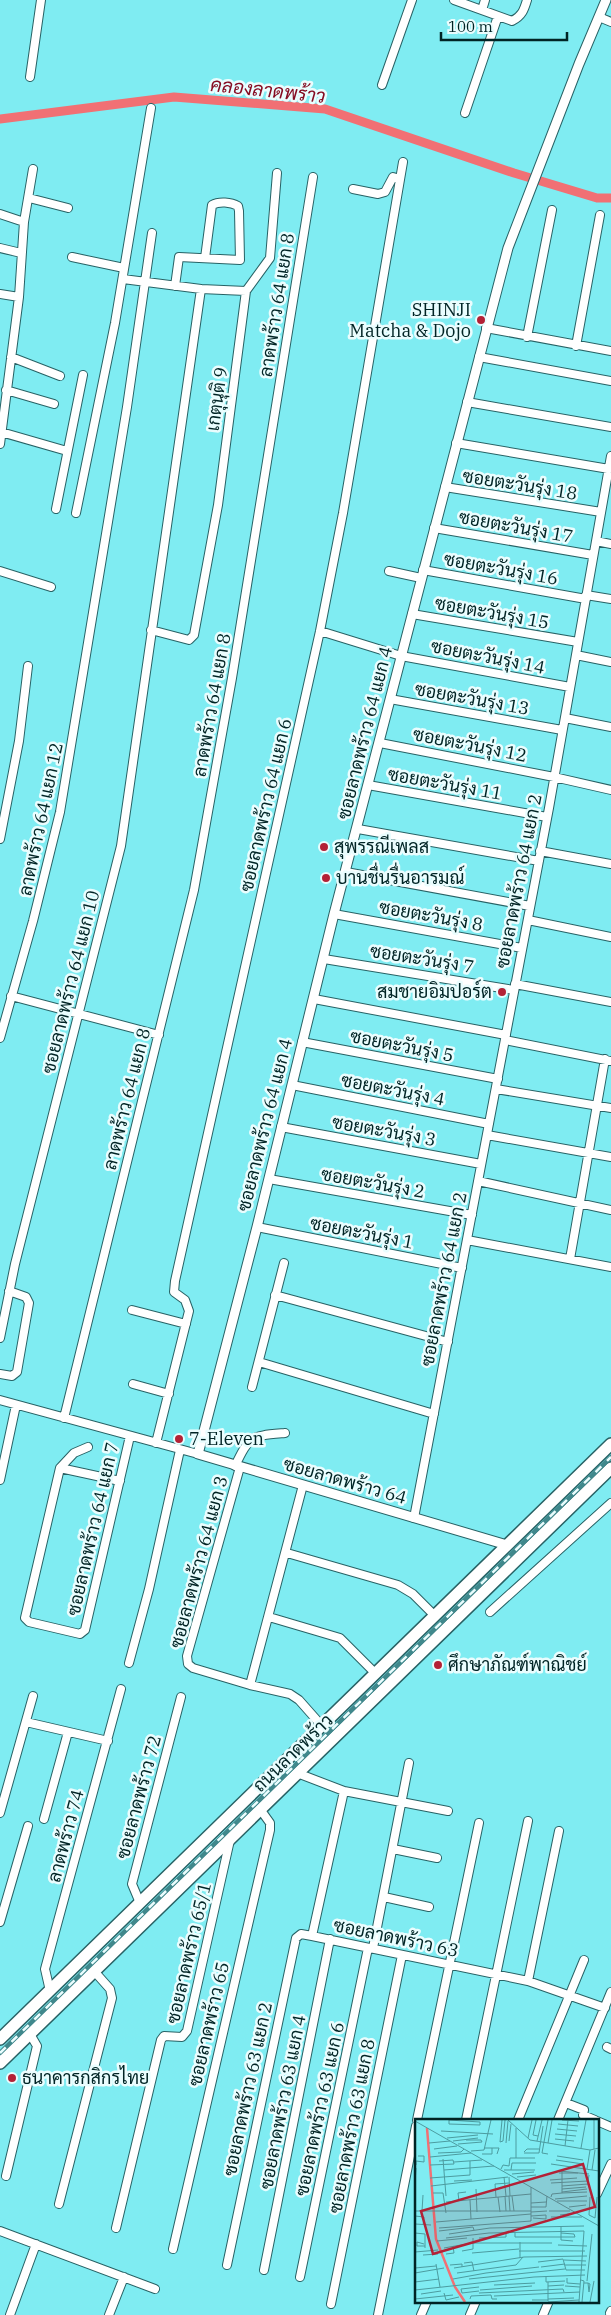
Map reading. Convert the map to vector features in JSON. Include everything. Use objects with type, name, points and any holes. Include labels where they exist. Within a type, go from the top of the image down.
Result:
[{"type":"main road","name":"ถนนลาดพร้าว","points":[[0,2039],[611,1444]]},
{"type":"main road","name":"ถนนลาดพร้าว","points":[[0,2063],[611,1468]]},
{"type":"main road","points":[[508,1545],[520,1556]]},
{"type":"main road","points":[[65,1976],[76,1989]]},
{"type":"street","points":[[30,78],[41,0]]},
{"type":"street","points":[[382,85],[412,0]]},
{"type":"street","points":[[454,0],[512,20],[518,18],[523,12],[527,0]]},
{"type":"street","points":[[482,10],[486,0]]},
{"type":"street","name":"ซอยลาดพร้าว 64 แยก 4","points":[[198,1454],[258,1227],[334,914],[358,829],[444,487],[508,248],[527,195],[606,0]]},
{"type":"street","points":[[465,113],[498,16]]},
{"type":"street","points":[[599,17],[611,22]]},
{"type":"street","points":[[76,513],[116,323],[151,108]]},
{"type":"street","name":"ซอยลาดพร้าว 64 แยก 6","points":[[156,1443],[189,1311],[185,1300],[174,1292],[180,1254],[198,1183],[320,632],[345,503],[403,162]]},
{"type":"street","points":[[0,444],[19,297],[24,222],[33,169]]},
{"type":"street","name":"เกตุนุติ 9","points":[[151,630],[189,640],[194,635],[218,505],[246,291],[270,258],[277,173]]},
{"type":"street","name":"ลาดพร้าว 64 แยก 8","points":[[64,1418],[194,890],[222,736],[312,177]]},
{"type":"street","points":[[353,188],[378,194],[385,192],[393,177],[400,179]]},
{"type":"street","points":[[29,198],[68,208]]},
{"type":"street","points":[[175,286],[179,257],[240,260],[238,206],[216,202],[212,205],[205,258]]},
{"type":"street","points":[[527,337],[552,210]]},
{"type":"street","points":[[0,214],[24,222]]},
{"type":"street","points":[[576,346],[600,215]]},
{"type":"street","name":"ลาดพร้าว 64 แยก 12","points":[[0,1038],[34,921],[60,812],[73,740],[93,603],[127,407],[152,233]]},
{"type":"street","points":[[0,248],[21,253]]},
{"type":"street","points":[[72,257],[124,268]]},
{"type":"street","points":[[123,279],[201,289],[246,291]]},
{"type":"street","name":"ซอยลาดพร้าว 64 แยก 10","points":[[0,1338],[9,1292],[78,1013],[122,846],[151,630],[201,289]]},
{"type":"street","points":[[0,294],[19,297]]},
{"type":"street","points":[[486,328],[611,352]]},
{"type":"street","points":[[11,357],[60,376]]},
{"type":"street","points":[[479,357],[611,381]]},
{"type":"street","points":[[56,509],[83,375]]},
{"type":"street","points":[[6,390],[54,404]]},
{"type":"street","points":[[466,402],[611,427]]},
{"type":"street","points":[[1,432],[67,451]]},
{"type":"street","points":[[456,443],[609,469]]},
{"type":"street","name":"ซอยลาดพร้าว 64 แยก 2","points":[[414,1518],[528,920],[611,456]]},
{"type":"street","name":"ซอยตะวันรุ่ง 18","points":[[444,487],[590,512],[601,512]]},
{"type":"street","name":"ซอยตะวันรุ่ง 17","points":[[434,528],[593,555]]},
{"type":"street","points":[[596,541],[611,544]]},
{"type":"street","points":[[0,571],[51,587]]},
{"type":"street","name":"ซอยตะวันรุ่ง 16","points":[[389,571],[422,574],[575,598],[586,597],[611,600]]},
{"type":"street","name":"ซอยตะวันรุ่ง 15","points":[[412,614],[578,642]]},
{"type":"street","name":"ซอยตะวันรุ่ง 14","points":[[320,632],[401,656],[570,687]]},
{"type":"street","points":[[576,655],[611,662]]},
{"type":"street","points":[[0,839],[19,741],[28,666]]},
{"type":"street","name":"ซอยตะวันรุ่ง 13","points":[[390,700],[562,730]]},
{"type":"street","points":[[564,718],[611,727]]},
{"type":"street","name":"ซอยตะวันรุ่ง 12","points":[[380,743],[554,776],[611,790]]},
{"type":"street","name":"ซอยตะวันรุ่ง 11","points":[[368,785],[547,817]]},
{"type":"street","points":[[358,829],[538,861]]},
{"type":"street","points":[[540,851],[611,864]]},
{"type":"street","points":[[346,872],[530,906]]},
{"type":"street","name":"ซอยตะวันรุ่ง 8","points":[[334,914],[522,948]]},
{"type":"street","points":[[528,920],[611,937]]},
{"type":"street","name":"ซอยตะวันรุ่ง 7","points":[[324,959],[611,1002]]},
{"type":"street","points":[[11,996],[159,1035]]},
{"type":"street","points":[[314,999],[608,1060],[588,1153],[570,1259]]},
{"type":"street","name":"ซอยตะวันรุ่ง 5","points":[[302,1042],[498,1079]]},
{"type":"street","name":"ซอยตะวันรุ่ง 4","points":[[292,1085],[489,1124]]},
{"type":"street","points":[[496,1089],[611,1108]]},
{"type":"street","name":"ซอยตะวันรุ่ง 3","points":[[282,1127],[481,1164]]},
{"type":"street","points":[[487,1135],[611,1157]]},
{"type":"street","name":"ซอยตะวันรุ่ง 2","points":[[269,1180],[472,1215]]},
{"type":"street","points":[[478,1181],[611,1210]]},
{"type":"street","name":"ซอยตะวันรุ่ง 1","points":[[258,1227],[462,1268]]},
{"type":"street","points":[[467,1240],[611,1267]]},
{"type":"street","points":[[252,1387],[284,1263]]},
{"type":"street","points":[[0,1374],[12,1376],[17,1372],[29,1303],[26,1297],[9,1292]]},
{"type":"street","points":[[275,1295],[448,1342]]},
{"type":"street","points":[[132,1310],[186,1324]]},
{"type":"street","points":[[259,1362],[434,1414]]},
{"type":"street","points":[[133,1384],[169,1394]]},
{"type":"street","name":"ซอยลาดพร้าว 64","points":[[0,1400],[198,1454],[508,1545]]},
{"type":"street","points":[[0,1480],[16,1405]]},
{"type":"street","name":"ซอยลาดพร้าว 64 แยก 3","points":[[285,1433],[254,1437],[246,1443],[237,1466],[187,1656],[188,1664],[193,1668],[250,1685],[290,1694],[299,1700],[322,1726]]},
{"type":"street","name":"ซอยลาดพร้าว 64 แยก 7","points":[[60,1468],[25,1618],[29,1622],[80,1634],[85,1630],[130,1436]]},
{"type":"street","points":[[60,1468],[74,1453],[88,1447]]},
{"type":"street","points":[[130,1664],[149,1590],[180,1450]]},
{"type":"street","points":[[60,1468],[120,1481]]},
{"type":"street","points":[[250,1685],[287,1552],[303,1486]]},
{"type":"street","points":[[490,1612],[611,1503]]},
{"type":"street","points":[[287,1552],[398,1585],[413,1594],[435,1616]]},
{"type":"street","points":[[269,1617],[340,1638],[375,1673]]},
{"type":"street","name":"ลาดพร้าว 74","points":[[50,1991],[45,1969],[121,1689]]},
{"type":"street","points":[[0,1812],[33,1696]]},
{"type":"street","name":"ซอยลาดพร้าว 72","points":[[140,1903],[132,1884],[181,1697]]},
{"type":"street","points":[[26,1722],[108,1741]]},
{"type":"street","points":[[44,1819],[68,1732]]},
{"type":"street","name":"ซอยลาดพร้าว 63 แยก 6","points":[[300,2276],[371,1948],[384,1898],[409,1763]]},
{"type":"street","points":[[298,1773],[344,1791],[448,1811]]},
{"type":"street","name":"ซอยลาดพร้าว 63","points":[[344,1791],[312,1936],[528,1981],[571,1994],[605,2008]]},
{"type":"street","name":"ซอยลาดพร้าว 65","points":[[174,2249],[270,1830],[270,1823],[260,1810]]},
{"type":"street","points":[[466,2119],[528,1821]]},
{"type":"street","points":[[417,2119],[479,1823]]},
{"type":"street","points":[[0,1922],[28,1826]]},
{"type":"street","points":[[528,1981],[559,1830]]},
{"type":"street","name":"ซอยลาดพร้าว 65/1","points":[[116,2228],[161,2040],[164,2036],[182,2037],[187,2031],[230,1838]]},
{"type":"street","points":[[392,1850],[437,1858]]},
{"type":"street","points":[[384,1898],[429,1906]]},
{"type":"street","name":"ซอยลาดพร้าว 63 แยก 2","points":[[227,2264],[296,1938],[301,1934],[312,1936]]},
{"type":"street","name":"ซอยลาดพร้าว 63 แยก 4","points":[[264,2270],[330,1939]]},
{"type":"street","name":"ซอยลาดพร้าว 63 แยก 8","points":[[331,2304],[402,1954]]},
{"type":"street","points":[[518,2119],[584,1960]]},
{"type":"street","points":[[59,2204],[112,1998],[110,1989],[94,1971]]},
{"type":"street","points":[[558,2119],[611,1992]]},
{"type":"street","points":[[6,2176],[37,2046],[30,2034]]},
{"type":"street","points":[[566,2103],[584,2110],[583,2115],[592,2119]]},
{"type":"street","points":[[598,2122],[611,2128]]},
{"type":"street","points":[[378,2315],[415,2131]]},
{"type":"street","points":[[598,2191],[611,2164]]},
{"type":"street","points":[[0,2231],[155,2289]]},
{"type":"street","points":[[10,2315],[36,2244]]},
{"type":"street","points":[[109,2315],[124,2277]]},
{"type":"street","points":[[421,2315],[427,2302]]},
{"type":"street","points":[[470,2315],[476,2302]]},
{"type":"street","points":[[543,2315],[549,2302]]},
{"type":"waterway","name":"คลองลาดพร้าว","points":[[0,119],[174,97],[325,109],[514,173],[597,198],[611,198]]},
{"type":"railway","points":[[0,2053],[611,1457]]},
{"type":"place","name":"SHINJI Matcha & Dojo","points":[[481,320]]},
{"type":"place","name":"สุพรรณีเพลส","points":[[324,847]]},
{"type":"place","name":"บานชื่นรื่นอารมณ์","points":[[326,878]]},
{"type":"place","name":"สมชายอิมปอร์ต","points":[[502,992]]},
{"type":"place","name":"7-Eleven","points":[[179,1439]]},
{"type":"place","name":"ศึกษาภัณฑ์พาณิชย์","points":[[438,1665]]},
{"type":"place","name":"ธนาคารกสิกรไทย","points":[[12,2078]]}]
